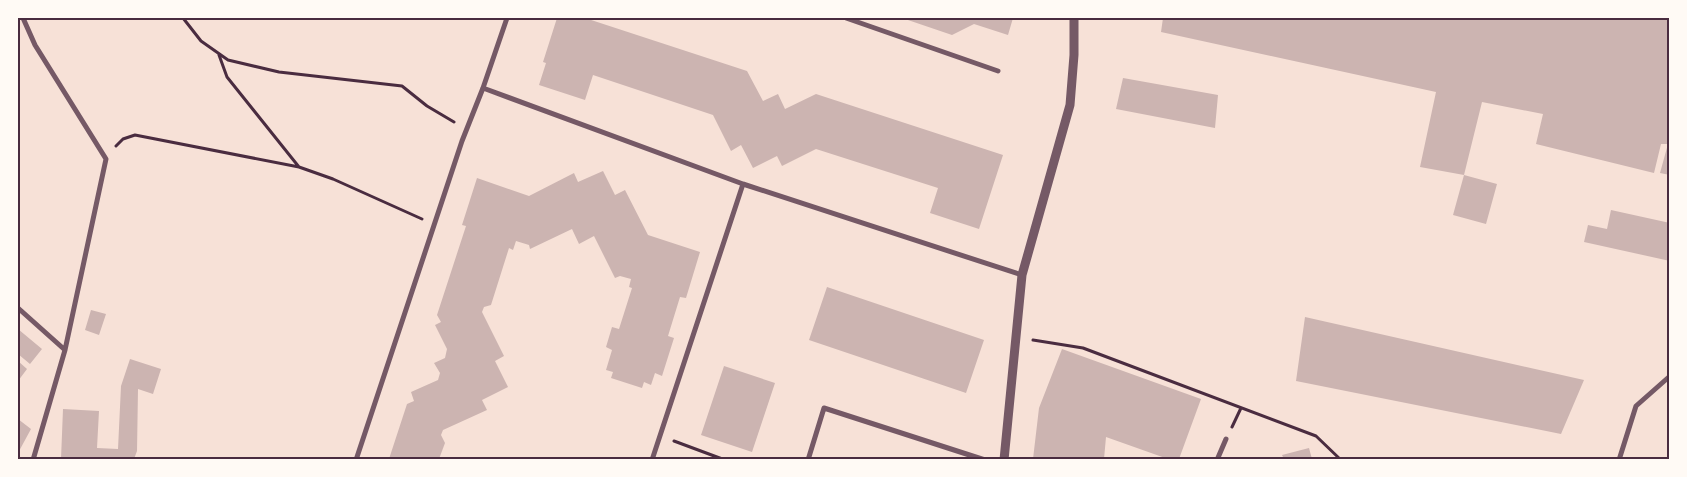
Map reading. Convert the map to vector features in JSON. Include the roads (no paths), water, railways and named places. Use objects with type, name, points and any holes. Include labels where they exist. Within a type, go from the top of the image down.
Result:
[{"type":"street","points":[[23,18],[35,45],[106,159],[66,350],[33,460]]},
{"type":"street","points":[[356,460],[434,224],[507,18]]},
{"type":"street","points":[[846,18],[998,71]]},
{"type":"street","points":[[1004,460],[1022,275],[1070,105],[1074,55],[1074,18]]},
{"type":"street","points":[[483,88],[743,184],[1022,275]]},
{"type":"street","points":[[652,460],[743,184]]},
{"type":"street","points":[[18,308],[66,350]]},
{"type":"street","points":[[1619,460],[1636,406],[1670,376]]},
{"type":"street","points":[[808,460],[824,408],[985,460]]},
{"type":"street","points":[[1217,460],[1226,439]]}]
